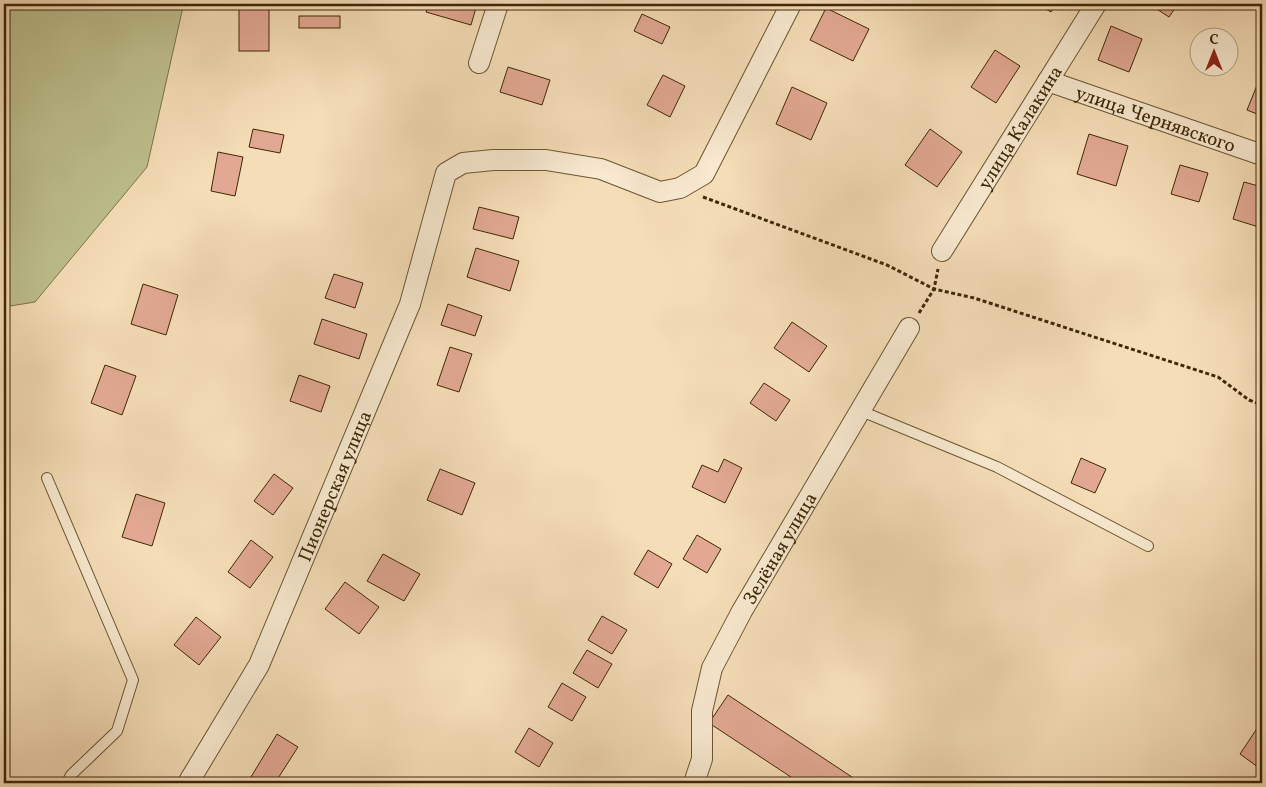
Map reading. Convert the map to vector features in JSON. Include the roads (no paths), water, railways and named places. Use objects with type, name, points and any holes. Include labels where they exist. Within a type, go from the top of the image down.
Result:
[{"type":"street","points":[[478,63],[498,4]]},
{"type":"street","name":"Пионерская улица","points":[[188,783],[259,665],[410,304],[446,173],[463,162],[546,160],[601,169],[660,192],[680,188],[704,174],[791,4]]},
{"type":"street","name":"улица Калакина","points":[[942,251],[1096,4]]},
{"type":"street","name":"улица Чернявского","points":[[1048,81],[1262,155]]},
{"type":"street","name":"Зелёная улица","points":[[694,783],[702,759],[702,711],[712,668],[742,612],[909,328]]},
{"type":"lane","points":[[861,411],[997,467],[1148,546]]},
{"type":"lane","points":[[46,478],[133,680],[117,731],[71,775],[67,783]]}]
